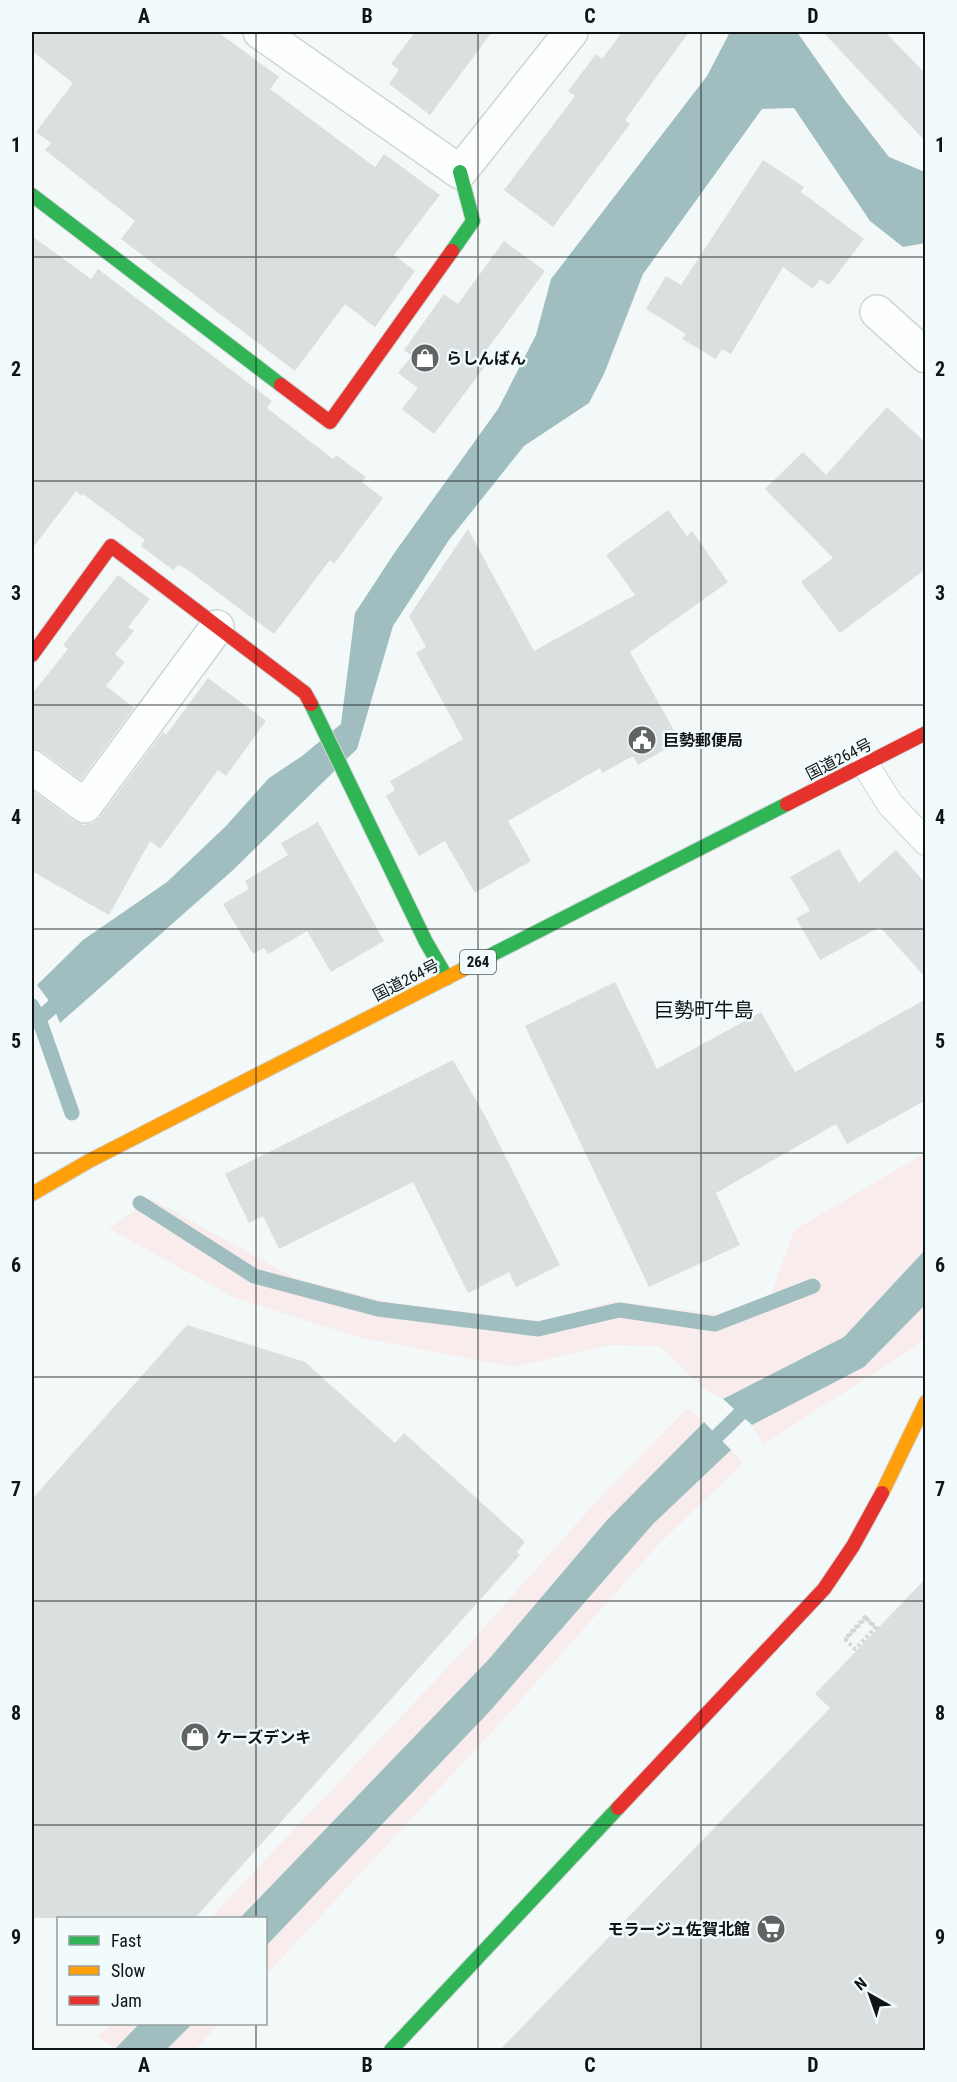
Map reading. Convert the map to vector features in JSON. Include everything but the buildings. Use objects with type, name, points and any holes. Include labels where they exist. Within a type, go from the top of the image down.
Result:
[{"type":"main road","points":[[32,195],[330,422],[473,221],[460,172]]},
{"type":"main road","points":[[32,655],[111,546],[305,693],[426,942],[447,978]]},
{"type":"main road","name":"国道264号","points":[[32,1194],[90,1161],[926,733]]},
{"type":"main road","points":[[391,2050],[824,1589],[847,1561],[897,1455],[926,1402]]},
{"type":"street","points":[[260,32],[460,172],[571,32]]},
{"type":"street","points":[[877,312],[926,356]]},
{"type":"street","points":[[32,767],[85,806],[217,627]]},
{"type":"lane","points":[[865,764],[890,804],[926,842]]},
{"type":"path","points":[[844,1640],[852,1633],[866,1618],[875,1628],[855,1649],[850,1644],[845,1639],[865,1617],[878,1629]]},
{"type":"shaded area","points":[[925,1153],[925,1250],[844,1337],[723,1399],[703,1388],[659,1346],[610,1345],[514,1367],[361,1338],[235,1298],[109,1229],[150,1198],[295,1278],[388,1302],[542,1321],[614,1301],[716,1314],[771,1295],[794,1230]]},
{"type":"shaded area","points":[[925,1305],[925,1337],[919,1344],[764,1444],[752,1425],[864,1367]]},
{"type":"shaded area","points":[[688,1408],[704,1422],[607,1520],[489,1659],[241,1917],[211,1917],[464,1650],[603,1494]]},
{"type":"shaded area","points":[[731,1450],[743,1463],[658,1545],[503,1720],[267,1974],[267,1945],[490,1711],[653,1524]]},
{"type":"shaded area","points":[[109,2025],[138,2025],[116,2048],[97,2037]]},
{"type":"shaded area","points":[[191,2025],[219,2025],[195,2050],[166,2050]]},
{"type":"water","points":[[730,32],[797,32],[844,99],[889,157],[925,172],[925,243],[903,247],[870,221],[794,108],[762,109],[643,274],[604,374],[589,403],[524,446],[449,540],[393,626],[357,749],[232,871],[60,1023],[53,1006],[37,985],[83,940],[167,882],[226,826],[269,778],[302,756],[341,724],[355,613],[395,552],[498,409],[536,335],[551,279],[707,76]]},
{"type":"water","points":[[925,1250],[925,1305],[864,1367],[752,1425],[723,1399],[844,1337]]},
{"type":"water","points":[[704,1422],[731,1450],[653,1524],[490,1711],[267,1945],[267,1917],[241,1917],[489,1659],[607,1520]]},
{"type":"water","points":[[138,2025],[191,2025],[166,2050],[119,2050],[116,2048]]},
{"type":"waterway","points":[[39,1019],[68,993]]},
{"type":"waterway","points":[[32,1006],[39,1019],[72,1113]]},
{"type":"waterway","points":[[140,1203],[254,1276],[378,1309],[538,1329],[619,1310],[715,1324],[813,1286]]},
{"type":"waterway","points":[[705,1448],[754,1400]]},
{"type":"traffic: fast","points":[[452,251],[473,221],[460,172]]},
{"type":"traffic: fast","points":[[32,195],[281,385]]},
{"type":"traffic: fast","points":[[311,704],[426,942],[447,978]]},
{"type":"traffic: fast","points":[[462,970],[787,804]]},
{"type":"traffic: fast","points":[[391,2050],[618,1808]]},
{"type":"traffic: slow","points":[[32,1194],[89,1161],[462,970]]},
{"type":"traffic: slow","points":[[882,1493],[926,1402]]},
{"type":"traffic: jam","points":[[281,385],[330,422],[452,251]]},
{"type":"traffic: jam","points":[[32,655],[111,546],[305,693],[311,704]]},
{"type":"traffic: jam","points":[[787,804],[926,733]]},
{"type":"traffic: jam","points":[[618,1808],[824,1589],[853,1546],[882,1493]]},
{"type":"place","name":"らしんばん","points":[[425,358]]},
{"type":"place","name":"巨勢郵便局","points":[[642,740]]},
{"type":"place","name":"ケーズデンキ","points":[[195,1737]]},
{"type":"place","name":"モラージュ佐賀北館","points":[[771,1929]]},
{"type":"district","name":"巨勢町牛島","points":[[704,1010]]}]
